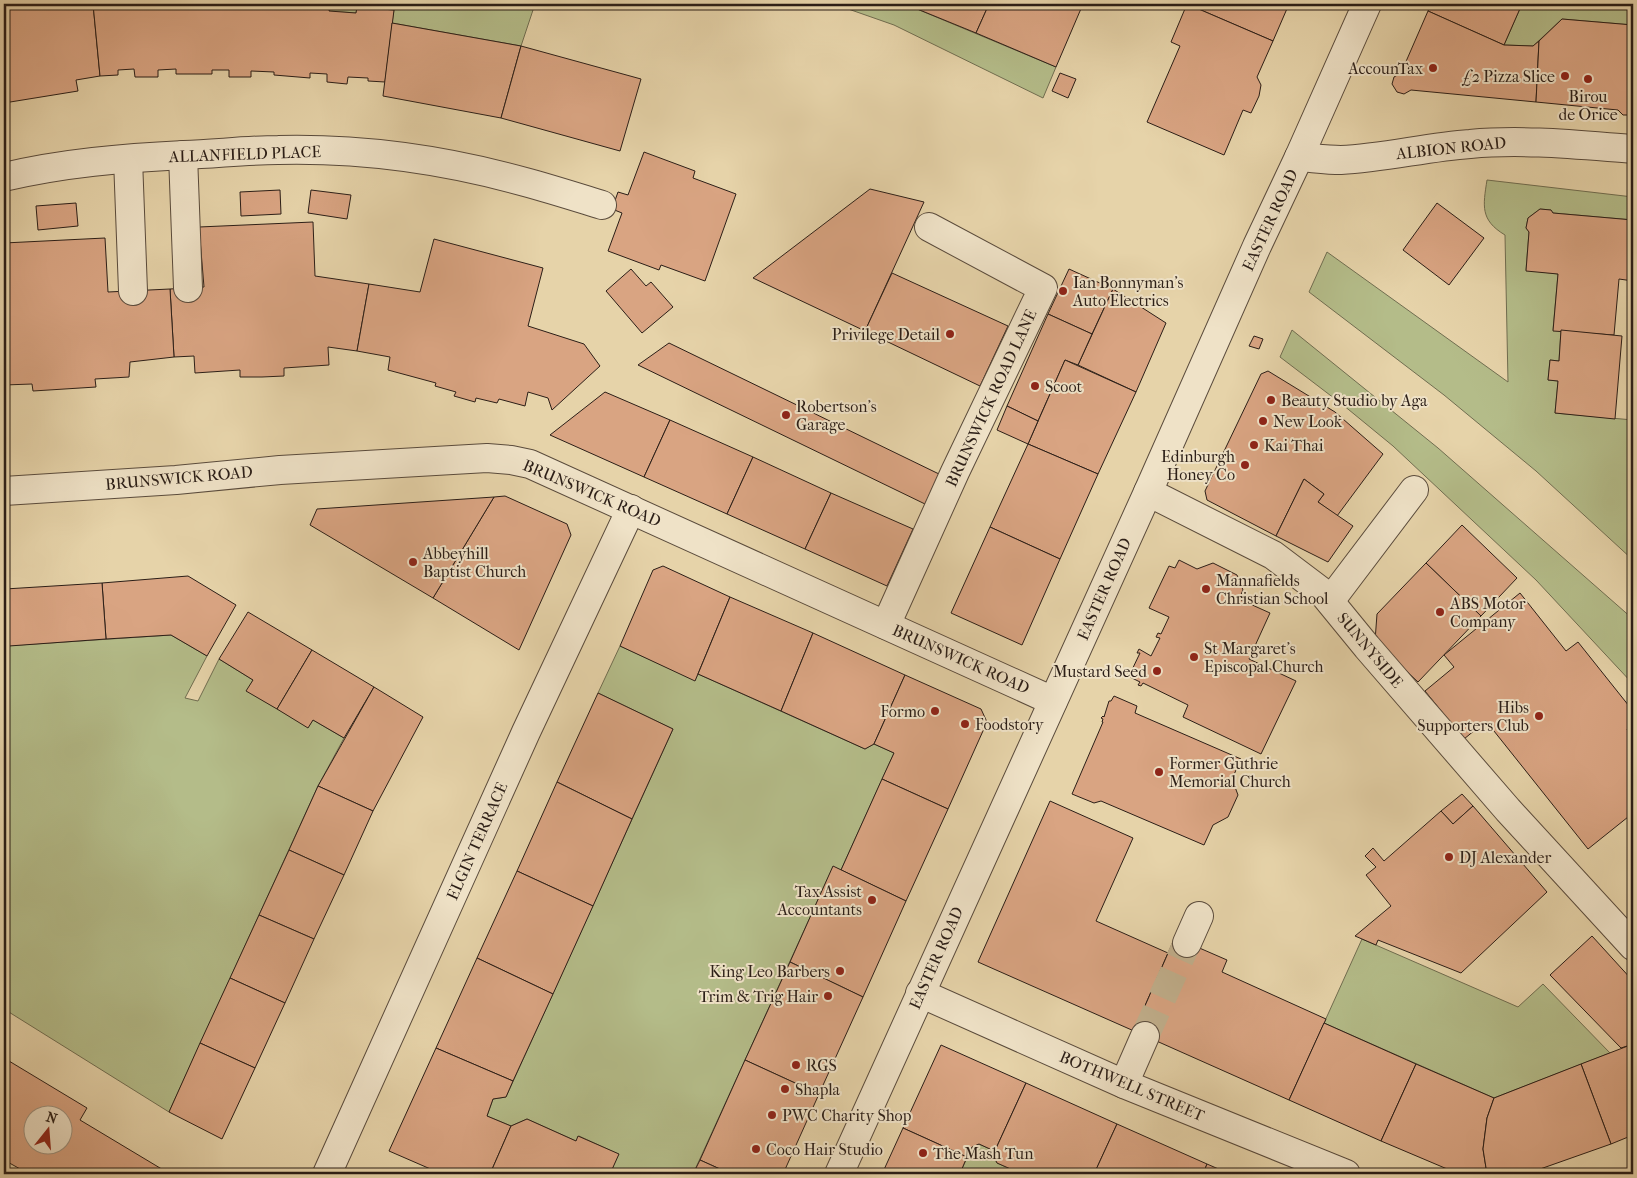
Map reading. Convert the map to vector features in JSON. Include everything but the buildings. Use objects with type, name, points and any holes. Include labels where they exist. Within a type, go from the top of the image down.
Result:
[{"type":"street","name":"EASTER ROAD","points":[[839,1174],[1367,4]]},
{"type":"street","name":"ALBION ROAD","points":[[1299,157],[1339,160],[1468,144],[1510,142],[1559,143],[1633,149]]},
{"type":"street","name":"ALLANFIELD PLACE","points":[[4,177],[87,162],[128,158],[278,150],[315,150],[396,157],[491,173],[602,205]]},
{"type":"street","points":[[183,156],[188,288]]},
{"type":"street","points":[[128,158],[133,291]]},
{"type":"street","name":"BRUNSWICK ROAD LANE","points":[[886,625],[955,472],[1042,288],[929,227]]},
{"type":"street","name":"BRUNSWICK ROAD","points":[[4,491],[176,480],[280,470],[487,458],[511,460],[530,464],[1053,701]]},
{"type":"street","points":[[1330,601],[1414,490]]},
{"type":"street","name":"SUNNYSIDE","points":[[1148,492],[1273,555],[1322,592],[1508,810],[1633,946]]},
{"type":"street","name":"ELGIN TERRACE","points":[[328,1174],[526,732],[631,509]]},
{"type":"street","points":[[1187,943],[1199,916]]},
{"type":"street","name":"BOTHWELL STREET","points":[[920,993],[1124,1084],[1346,1174]]},
{"type":"street","points":[[1124,1084],[1145,1036]]},
{"type":"green space","points":[[302,4],[535,4],[521,46],[392,23],[394,10],[357,7],[356,13],[329,11],[329,6]]},
{"type":"green space","points":[[834,4],[905,4],[1056,67],[1043,98],[894,25]]},
{"type":"green space","points":[[1522,4],[1633,4],[1633,25],[1562,19],[1533,46],[1504,45]]},
{"type":"green space","points":[[1487,180],[1633,197],[1633,220],[1553,213],[1551,210],[1540,209],[1528,218],[1526,228],[1529,232],[1526,270],[1558,274],[1553,330],[1561,330],[1559,361],[1550,360],[1548,380],[1558,381],[1555,413],[1633,420],[1633,560],[1536,471],[1444,395],[1309,292],[1327,252],[1508,382],[1505,235],[1491,224],[1485,212]]},
{"type":"green space","points":[[1292,330],[1438,448],[1633,619],[1633,684],[1536,580],[1393,446],[1280,357]]},
{"type":"green space","points":[[171,635],[207,656],[185,698],[198,701],[219,659],[253,680],[247,691],[308,727],[313,720],[344,738],[318,786],[169,1112],[4,1009],[4,646]]},
{"type":"green space","points":[[620,646],[695,680],[698,674],[865,749],[874,744],[894,753],[841,870],[833,867],[693,1174],[610,1174],[618,1154],[579,1136],[576,1141],[527,1119],[511,1126],[487,1116],[493,1099],[506,1097],[673,729],[598,693]]},
{"type":"green space","points":[[1362,939],[1518,1007],[1543,984],[1610,1053],[1494,1098],[1324,1023]]},
{"type":"green space","points":[[979,1144],[990,1149],[997,1163],[1022,1174],[968,1174],[961,1171],[972,1147]]},
{"type":"tunnel","points":[[1145,1036],[1187,943]]},
{"type":"place","name":"AccounTax","points":[[1433,68]]},
{"type":"place","name":"£2 Pizza Slice","points":[[1565,76]]},
{"type":"place","name":"Birou de Orice","points":[[1588,79]]},
{"type":"place","name":"Ian Bonnyman's Auto Electrics","points":[[1063,291]]},
{"type":"place","name":"Privilege Detail","points":[[950,334]]},
{"type":"place","name":"Scoot","points":[[1035,386]]},
{"type":"place","name":"Beauty Studio by Aga","points":[[1271,400]]},
{"type":"place","name":"Robertson's Garage","points":[[786,415]]},
{"type":"place","name":"New Look","points":[[1263,421]]},
{"type":"place","name":"Kai Thai","points":[[1254,445]]},
{"type":"place","name":"Edinburgh Honey Co","points":[[1245,465]]},
{"type":"place","name":"Abbeyhill Baptist Church","points":[[413,562]]},
{"type":"place","name":"Mannafields Christian School","points":[[1206,589]]},
{"type":"place","name":"ABS Motor Company","points":[[1440,612]]},
{"type":"place","name":"St Margaret's Episcopal Church","points":[[1194,657]]},
{"type":"place","name":"Mustard Seed","points":[[1157,671]]},
{"type":"place","name":"Formo","points":[[935,711]]},
{"type":"place","name":"Hibs Supporters Club","points":[[1539,716]]},
{"type":"place","name":"Foodstory","points":[[965,724]]},
{"type":"place","name":"Former Guthrie Memorial Church","points":[[1159,772]]},
{"type":"place","name":"DJ Alexander","points":[[1449,857]]},
{"type":"place","name":"Tax Assist Accountants","points":[[872,900]]},
{"type":"place","name":"King Leo Barbers","points":[[840,971]]},
{"type":"place","name":"Trim & Trig Hair","points":[[828,996]]},
{"type":"place","name":"RGS","points":[[796,1065]]},
{"type":"place","name":"Shapla","points":[[785,1089]]},
{"type":"place","name":"PWC Charity Shop","points":[[772,1115]]},
{"type":"place","name":"Coco Hair Studio","points":[[756,1149]]},
{"type":"place","name":"The Mash Tun","points":[[923,1153]]}]
